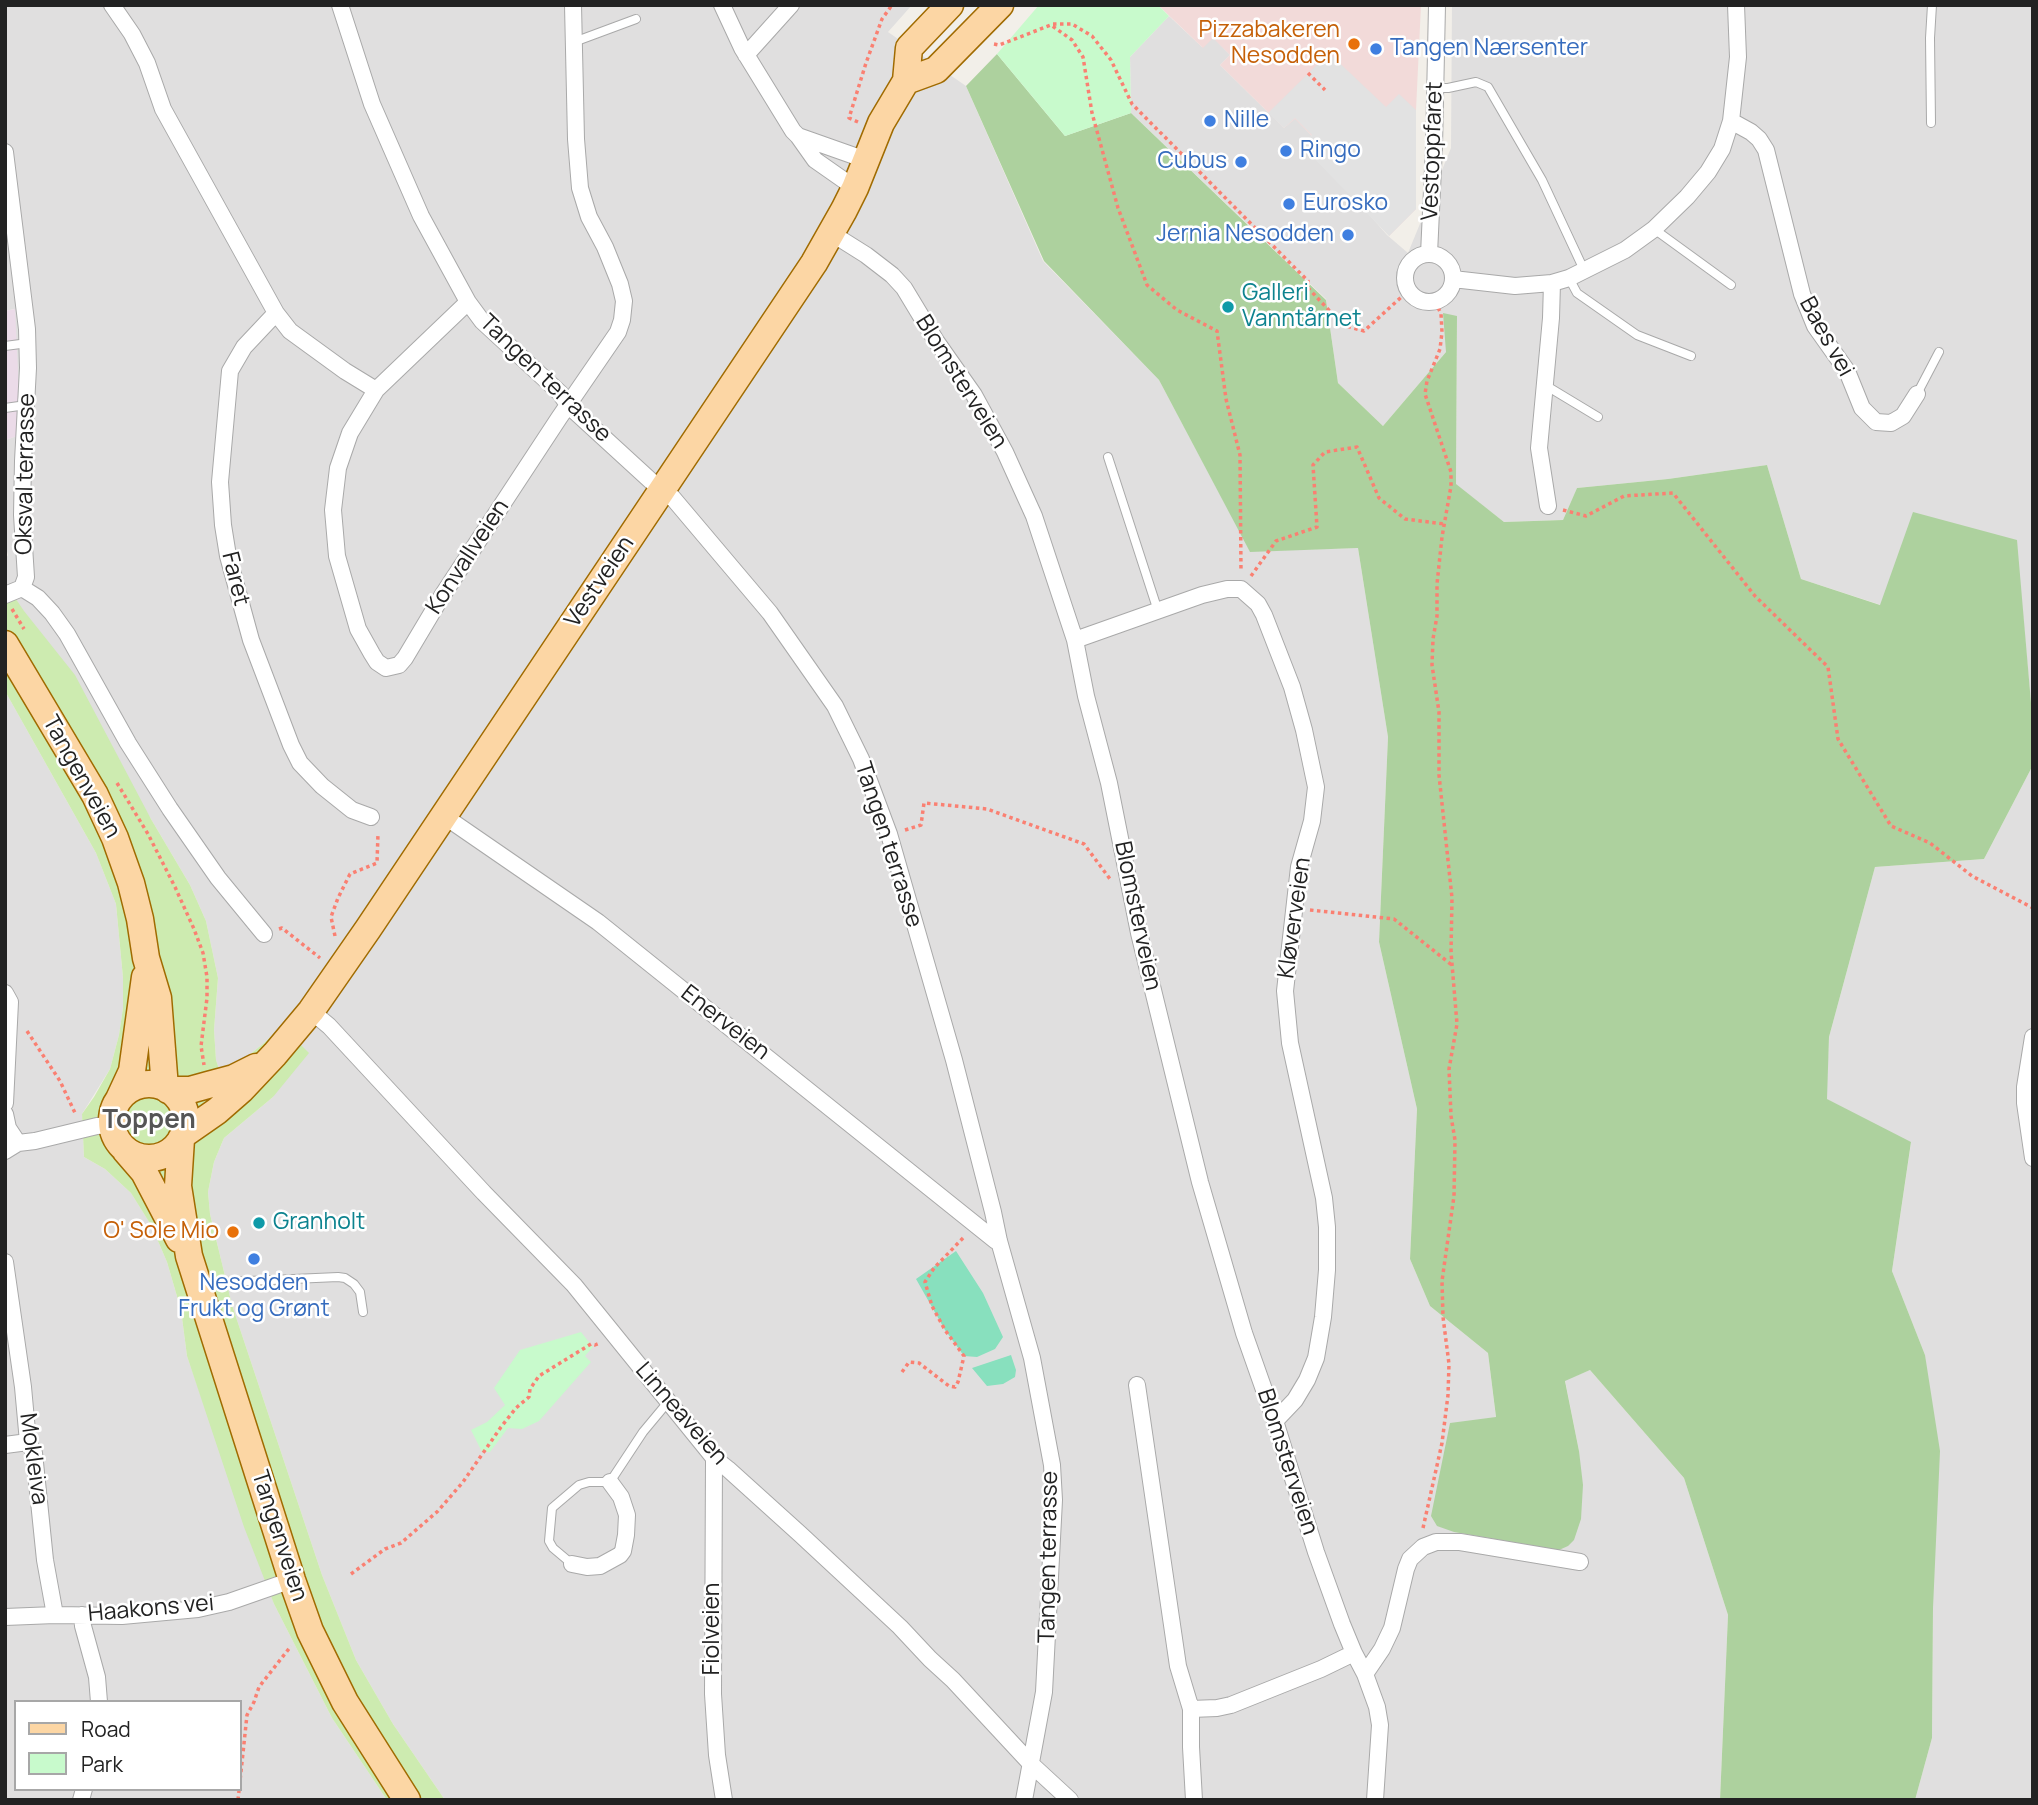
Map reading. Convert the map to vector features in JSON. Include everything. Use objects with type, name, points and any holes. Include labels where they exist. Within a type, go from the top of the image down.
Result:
[{"type":"main road","name":"Vestveien","points":[[182,1137],[241,1090],[282,1046],[311,1010],[444,816],[814,263],[855,188],[881,122],[906,81],[909,48],[950,5]]},
{"type":"main road","points":[[906,81],[936,70],[1000,5]]},
{"type":"main road","name":"Tangenveien","points":[[5,644],[95,795],[115,838],[134,895],[146,958],[158,998],[167,1089]]},
{"type":"main road","name":"Tangenveien","points":[[118,1099],[132,1071],[146,958]]},
{"type":"main road","name":"Vestveien","points":[[167,1089],[190,1090],[234,1078],[264,1064]]},
{"type":"main road","points":[[146,1084],[167,1089],[181,1103],[184,1112],[186,1121],[182,1137],[174,1148],[164,1154],[146,1158],[138,1156],[117,1136],[112,1117],[118,1099],[128,1090],[146,1084]]},
{"type":"main road","name":"Tangenveien","points":[[117,1136],[144,1172],[188,1255]]},
{"type":"main road","name":"Tangenveien","points":[[182,1137],[178,1186],[188,1255],[292,1580],[310,1631],[345,1702],[407,1800]]},
{"type":"street","points":[[112,5],[132,34],[147,63],[163,109],[276,313],[290,331],[376,390]]},
{"type":"street","name":"Tangen terrasse","points":[[340,5],[372,104],[421,216],[468,302],[482,321],[560,393],[568,405],[672,497],[770,613],[835,706],[861,759],[889,834],[954,1060],[999,1241],[1032,1358],[1052,1465],[1050,1600],[1044,1692],[1024,1800]]},
{"type":"street","name":"Konvallveien","points":[[468,302],[376,390],[354,425],[342,453],[335,488],[333,527],[337,556],[358,629],[377,662],[386,668],[399,665],[405,658],[442,596],[618,332],[622,320],[624,301],[620,284],[589,217],[580,188],[576,139],[573,5]]},
{"type":"street","points":[[722,5],[746,55],[784,120],[815,160],[855,188]]},
{"type":"street","points":[[746,55],[791,5]]},
{"type":"street","name":"Vestoppfaret","points":[[1429,254],[1437,5]]},
{"type":"street","points":[[1453,279],[1516,286],[1552,283],[1569,278],[1625,250],[1654,229],[1687,197],[1708,172],[1722,149],[1731,121],[1738,57],[1736,5]]},
{"type":"street","name":"Baes vei","points":[[1731,121],[1751,132],[1766,150],[1806,305],[1815,326],[1847,371],[1862,408],[1876,422],[1891,423],[1903,416],[1917,394]]},
{"type":"street","points":[[798,136],[866,160]]},
{"type":"street","name":"Oksval terrasse","points":[[5,152],[28,343],[22,515],[26,577],[22,588],[5,595]]},
{"type":"street","name":"Blomsterveien","points":[[831,233],[866,255],[898,282],[974,395],[1005,452],[1034,516],[1075,640],[1109,783],[1142,944],[1200,1182],[1244,1333],[1316,1552],[1377,1707],[1380,1725],[1375,1800]]},
{"type":"street","points":[[1429,254],[1448,264],[1453,279],[1448,293],[1435,301],[1420,300],[1409,290],[1405,279],[1409,265],[1421,256],[1429,254]]},
{"type":"street","points":[[1548,506],[1539,448],[1552,283]]},
{"type":"street","name":"Faret","points":[[276,313],[244,347],[233,363],[228,381],[220,482],[228,556],[251,640],[300,764],[352,810],[371,817]]},
{"type":"street","name":"Oksval terrasse","points":[[22,588],[38,598],[67,634],[128,743],[170,809],[218,878],[264,934]]},
{"type":"street","points":[[1075,640],[1202,595],[1227,589],[1241,589]]},
{"type":"street","name":"Kløverveien","points":[[1241,589],[1258,604],[1264,615],[1292,687],[1316,787],[1312,821],[1299,867],[1285,991],[1290,1043],[1324,1198],[1327,1227],[1326,1270],[1316,1358],[1295,1400],[1275,1421]]},
{"type":"street","name":"Enerveien","points":[[444,816],[598,922],[999,1241]]},
{"type":"street","points":[[5,1103],[8,998]]},
{"type":"street","name":"Linneaveien","points":[[311,1010],[330,1026],[484,1193],[574,1285],[714,1458],[790,1524],[900,1627],[1032,1765],[1070,1800]]},
{"type":"street","points":[[2033,1037],[2025,1087],[2033,1158]]},
{"type":"street","points":[[5,1114],[12,1147],[97,1126],[117,1136]]},
{"type":"street","name":"Mokleiva","points":[[5,1262],[28,1442],[34,1454],[45,1560],[55,1615]]},
{"type":"street","points":[[1137,1385],[1178,1666],[1191,1709],[1194,1800]]},
{"type":"street","points":[[5,1445],[28,1442]]},
{"type":"street","name":"Fiolveien","points":[[714,1458],[713,1694],[717,1755],[724,1800]]},
{"type":"street","points":[[572,1564],[600,1566],[623,1551],[627,1515],[621,1497],[610,1482]]},
{"type":"street","points":[[1366,1674],[1392,1628],[1410,1559],[1423,1547],[1436,1542],[1460,1542],[1580,1562]]},
{"type":"street","name":"Haakons vei","points":[[5,1617],[122,1616],[198,1609],[229,1602],[292,1580]]},
{"type":"street","points":[[82,1615],[97,1677],[99,1700]]},
{"type":"street","points":[[1191,1709],[1231,1706],[1354,1653]]},
{"type":"lane","points":[[1931,123],[1932,5]]},
{"type":"lane","points":[[574,42],[636,19]]},
{"type":"lane","points":[[1435,88],[1476,82],[1489,87],[1542,180],[1584,270]]},
{"type":"lane","points":[[1654,229],[1731,285]]},
{"type":"lane","points":[[1569,278],[1577,293],[1637,335],[1691,356]]},
{"type":"lane","points":[[5,346],[28,343]]},
{"type":"lane","name":"Baes vei","points":[[1917,394],[1939,352]]},
{"type":"lane","points":[[1545,386],[1598,417]]},
{"type":"lane","points":[[5,408],[26,405]]},
{"type":"lane","points":[[1108,457],[1158,611]]},
{"type":"lane","points":[[197,1284],[345,1278],[360,1292],[363,1312]]},
{"type":"lane","points":[[572,1564],[553,1549],[548,1541],[552,1508],[579,1485],[610,1482],[643,1432],[668,1402]]},
{"type":"path","points":[[864,126],[849,118],[882,19],[892,5]]},
{"type":"path","points":[[988,43],[999,45],[1051,24],[1072,24],[1092,36],[1111,60],[1132,104],[1308,281],[1308,288],[1343,325],[1364,331],[1409,290]]},
{"type":"path","points":[[1051,24],[1072,40],[1083,57],[1092,113],[1118,208],[1147,285],[1177,310],[1217,331],[1226,399],[1240,455],[1241,589]]},
{"type":"path","points":[[1308,73],[1325,90]]},
{"type":"path","points":[[1423,1547],[1424,1523],[1440,1453],[1448,1395],[1449,1364],[1442,1288],[1454,1196],[1455,1140],[1449,1069],[1457,1024],[1451,898],[1440,788],[1438,712],[1432,654],[1437,615],[1437,584],[1451,486],[1451,472],[1426,394],[1427,381],[1440,349],[1442,331],[1441,314],[1435,301]]},
{"type":"path","points":[[1241,589],[1276,541],[1317,527],[1313,465],[1325,452],[1357,447],[1379,498],[1405,519],[1444,524]]},
{"type":"path","points":[[1548,506],[1586,516],[1624,496],[1673,493],[1755,596],[1828,667],[1838,740],[1891,826],[1930,843],[1972,876],[2033,908]]},
{"type":"path","points":[[889,834],[921,825],[924,803],[987,808],[1084,844],[1113,884],[1130,884]]},
{"type":"path","points":[[336,941],[331,917],[350,874],[377,863],[379,820],[371,817]]},
{"type":"path","points":[[1294,909],[1394,919],[1453,966]]},
{"type":"path","points":[[264,934],[282,928],[310,949],[336,974]]},
{"type":"path","points":[[8,998],[60,1082],[78,1120]]},
{"type":"path","points":[[902,1372],[909,1362],[919,1363],[950,1386],[955,1387],[958,1382],[964,1356],[932,1307],[925,1283],[934,1268],[976,1225]]},
{"type":"path","points":[[351,1574],[385,1549],[401,1543],[438,1511],[463,1482],[516,1408],[529,1397],[530,1389],[539,1376],[591,1344],[595,1345],[614,1334]]},
{"type":"path","points":[[242,1762],[247,1715],[259,1687],[292,1645]]},
{"type":"shaded area","points":[[5,5],[912,5],[888,32],[966,86],[1043,261],[1159,380],[1250,551],[1358,548],[1388,737],[1379,942],[1417,1109],[1410,1259],[1430,1306],[1488,1353],[1496,1418],[1450,1424],[1579,1451],[1565,1380],[1590,1370],[1684,1478],[1728,1615],[1720,1800],[445,1800],[393,1724],[356,1660],[322,1575],[232,1305],[210,1214],[208,1192],[214,1162],[224,1138],[273,1097],[282,1026],[243,1060],[220,1073],[216,1060],[214,1030],[218,978],[206,921],[190,885],[151,819],[5,583],[5,560],[8,555],[5,544],[5,440],[20,435],[14,309],[5,311]]},
{"type":"shaded area","points":[[1158,5],[1421,5],[1416,110],[1416,209],[1389,236],[1389,232],[1302,146],[1312,136],[1295,119],[1284,128],[1220,65],[1230,55],[1213,38],[1203,48]]},
{"type":"shaded area","points":[[1452,5],[2033,5],[2033,726],[2016,540],[1881,605],[1801,579],[1767,465],[1577,488],[1563,520],[1504,522],[1456,485],[1457,316],[1446,352],[1383,426],[1338,383],[1326,299],[1131,113],[1130,57],[1169,16],[1202,47],[1213,37],[1230,55],[1220,65],[1284,128],[1295,118],[1312,136],[1303,146],[1387,235],[1408,253],[1451,148]]},
{"type":"shaded area","points":[[1329,53],[1386,107],[1399,94],[1416,110],[1416,209],[1389,236],[1302,146],[1312,135],[1295,118],[1284,128],[1268,113]]},
{"type":"shaded area","points":[[15,309],[21,435],[5,440],[5,311]]},
{"type":"shaded area","points":[[5,691],[96,853],[116,904],[123,1008],[110,1069],[82,1114],[84,1157],[105,1169],[131,1193],[151,1225],[167,1262],[181,1310],[187,1356],[274,1604],[332,1718],[387,1800],[5,1800]]},
{"type":"shaded area","points":[[2033,765],[2033,1800],[1915,1800],[1932,1738],[1933,1608],[1925,1355],[1892,1271],[1911,1143],[1826,1099],[1829,1037],[1875,867],[1984,859]]},
{"type":"green space","points":[[1039,5],[1158,5],[1169,16],[1130,57],[1131,113],[1065,136],[997,54]]},
{"type":"green space","points":[[997,54],[1065,136],[1131,113],[1326,300],[1338,383],[1383,426],[1446,352],[1443,313],[1457,316],[1456,484],[1504,522],[1563,520],[1577,488],[1767,465],[1801,579],[1880,605],[1913,512],[2017,540],[2033,726],[2033,765],[1984,859],[1875,867],[1829,1037],[1827,1099],[1911,1142],[1892,1271],[1925,1355],[1940,1451],[1933,1608],[1932,1738],[1915,1800],[1720,1800],[1728,1615],[1684,1478],[1590,1370],[1565,1381],[1583,1485],[1581,1519],[1574,1540],[1568,1546],[1559,1550],[1454,1532],[1437,1526],[1431,1516],[1450,1423],[1496,1417],[1488,1353],[1430,1306],[1410,1259],[1417,1109],[1379,942],[1388,737],[1358,548],[1250,552],[1159,380],[1044,261],[966,86]]},
{"type":"green space","points":[[5,583],[75,675],[151,819],[190,885],[206,921],[218,978],[214,1030],[216,1060],[220,1072],[243,1060],[282,1026],[309,1053],[273,1097],[224,1138],[214,1162],[208,1192],[210,1214],[232,1305],[322,1575],[356,1660],[393,1724],[445,1800],[387,1800],[332,1718],[274,1604],[244,1527],[187,1356],[181,1310],[167,1262],[151,1225],[131,1193],[105,1169],[84,1157],[82,1114],[110,1069],[123,1008],[116,904],[96,853],[5,691]]},
{"type":"green space","points":[[956,1251],[983,1293],[1003,1337],[995,1349],[977,1357],[964,1356],[945,1330],[916,1279]]},
{"type":"green space","points":[[581,1332],[593,1347],[585,1356],[591,1362],[539,1421],[522,1429],[508,1428],[490,1452],[482,1452],[471,1430],[487,1422],[505,1405],[494,1388],[520,1350]]},
{"type":"green space","points":[[1011,1355],[1016,1370],[1015,1377],[1003,1384],[987,1386],[972,1368]]},
{"type":"place","name":"Pizzabakeren Nesodden","points":[[1354,44]]},
{"type":"place","name":"Tangen Nærsenter","points":[[1376,49]]},
{"type":"place","name":"Nille","points":[[1210,121]]},
{"type":"place","name":"Ringo","points":[[1286,151]]},
{"type":"place","name":"Cubus","points":[[1241,162]]},
{"type":"place","name":"Eurosko","points":[[1289,204]]},
{"type":"place","name":"Jernia Nesodden","points":[[1348,235]]},
{"type":"place","name":"Galleri Vanntårnet","points":[[1228,307]]},
{"type":"place","name":"Granholt","points":[[259,1223]]},
{"type":"place","name":"O' Sole Mio","points":[[233,1232]]},
{"type":"place","name":"Nesodden Frukt og Grønt","points":[[254,1259]]},
{"type":"district","name":"Toppen","points":[[149,1121]]}]
